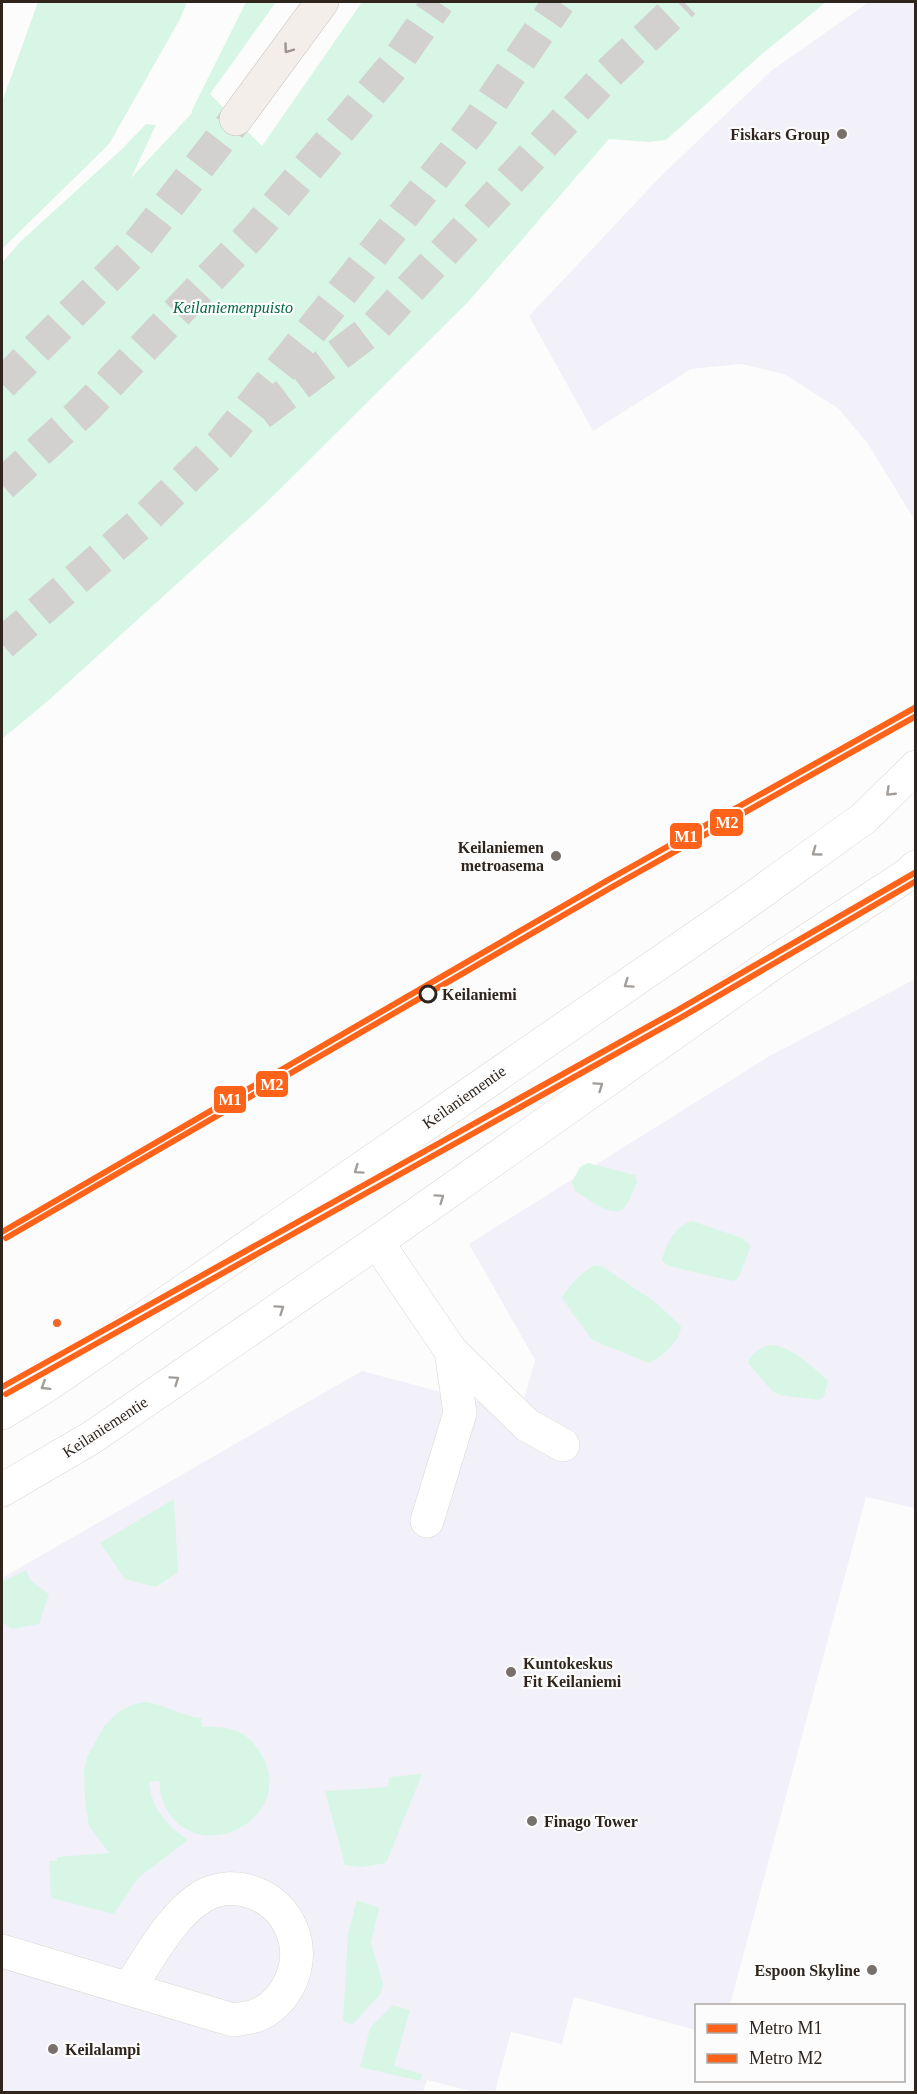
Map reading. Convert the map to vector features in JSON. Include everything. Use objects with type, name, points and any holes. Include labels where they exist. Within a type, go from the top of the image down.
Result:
[{"type":"highway","points":[[236,119],[322,2]]},
{"type":"street","name":"Keilaniementie","points":[[2,1413],[58,1377],[739,908],[864,818],[915,767]]},
{"type":"street","name":"Keilaniementie","points":[[2,1490],[91,1438],[377,1242],[766,968],[913,876]]},
{"type":"street","points":[[377,1242],[451,1351],[527,1425],[563,1445]]},
{"type":"street","points":[[428,1521],[460,1413],[451,1351]]},
{"type":"street","points":[[2,1952],[233,2020],[254,2016],[282,1997],[291,1982],[297,1963],[291,1928],[280,1911],[263,1895],[245,1889],[225,1888],[203,1896],[180,1916],[129,1988]]},
{"type":"shaded area","points":[[869,2],[915,2],[916,517],[914,519],[868,444],[839,409],[784,374],[741,364],[691,369],[593,431],[529,316],[660,177],[771,71]]},
{"type":"shaded area","points":[[915,979],[915,1508],[866,1497],[730,2004],[695,2004],[695,2030],[574,1997],[562,2044],[511,2032],[495,2092],[474,2092],[427,2080],[423,2092],[2,2092],[2,1578],[362,1371],[520,1413],[535,1360],[469,1244],[768,1057]]},
{"type":"green space","points":[[38,2],[187,2],[180,19],[109,144],[2,249],[2,102]]},
{"type":"green space","name":"Keilaniemenpuisto","points":[[246,2],[276,2],[210,94],[262,146],[362,2],[826,2],[762,54],[666,140],[648,142],[609,139],[468,302],[268,501],[49,700],[2,739],[2,263],[20,242],[122,149],[146,124],[156,125],[131,178],[192,113]]},
{"type":"green space","points":[[588,1163],[635,1175],[637,1182],[624,1208],[619,1211],[607,1209],[575,1191],[572,1182],[580,1167]]},
{"type":"green space","points":[[692,1221],[742,1238],[751,1246],[738,1279],[732,1281],[669,1266],[662,1261],[672,1236],[681,1226]]},
{"type":"green space","points":[[595,1265],[603,1267],[655,1302],[681,1326],[674,1343],[659,1357],[649,1363],[592,1340],[562,1298],[576,1279]]},
{"type":"green space","points":[[772,1345],[795,1354],[828,1381],[824,1397],[819,1400],[779,1395],[772,1391],[748,1363],[757,1351]]},
{"type":"green space","points":[[174,1499],[178,1572],[156,1587],[125,1579],[100,1543]]},
{"type":"green space","points":[[26,1570],[31,1581],[49,1594],[39,1624],[13,1629],[2,1622],[2,1582]]},
{"type":"green space","points":[[146,1702],[201,1718],[202,1727],[226,1728],[247,1737],[258,1749],[269,1774],[267,1797],[256,1815],[238,1829],[217,1835],[196,1833],[176,1822],[162,1799],[159,1781],[149,1782],[153,1800],[161,1816],[188,1840],[138,1878],[114,1914],[51,1898],[49,1861],[57,1861],[57,1857],[109,1853],[89,1826],[85,1802],[84,1770],[88,1755],[104,1726],[118,1712],[131,1705]]},
{"type":"green space","points":[[422,1774],[386,1863],[361,1867],[345,1865],[325,1791],[388,1787],[389,1777]]},
{"type":"green space","points":[[357,1900],[379,1908],[371,1943],[383,1984],[381,1993],[352,2025],[343,2021],[348,1934]]},
{"type":"green space","points":[[393,2005],[410,2010],[394,2066],[422,2074],[420,2081],[360,2067],[370,2028]]},
{"type":"tunnel","points":[[2,485],[84,410],[253,233],[396,63],[438,2]]},
{"type":"tunnel","points":[[2,644],[141,523],[222,443],[477,123],[559,2]]},
{"type":"tunnel","points":[[260,414],[375,327],[606,76],[684,2]]},
{"type":"tunnel","points":[[2,384],[129,256],[236,119]]},
{"type":"metro line","name":"M1","points":[[2,1232],[608,880],[916,707]]},
{"type":"metro line","name":"M2","points":[[6,1238],[612,887],[916,716]]},
{"type":"metro line","name":"M1","points":[[2,1387],[676,1011],[916,872]]},
{"type":"metro line","name":"M2","points":[[6,1394],[680,1018],[916,881]]},
{"type":"place","name":"Fiskars Group","points":[[842,134]]},
{"type":"place","name":"Keilaniemen metroasema","points":[[556,856]]},
{"type":"place","name":"Keilaniemi","points":[[428,994]]},
{"type":"place","name":"Kuntokeskus Fit Keilaniemi","points":[[511,1672]]},
{"type":"place","name":"Finago Tower","points":[[532,1821]]},
{"type":"place","name":"Espoon Skyline","points":[[872,1970]]},
{"type":"place","name":"Keilalampi","points":[[53,2049]]}]
